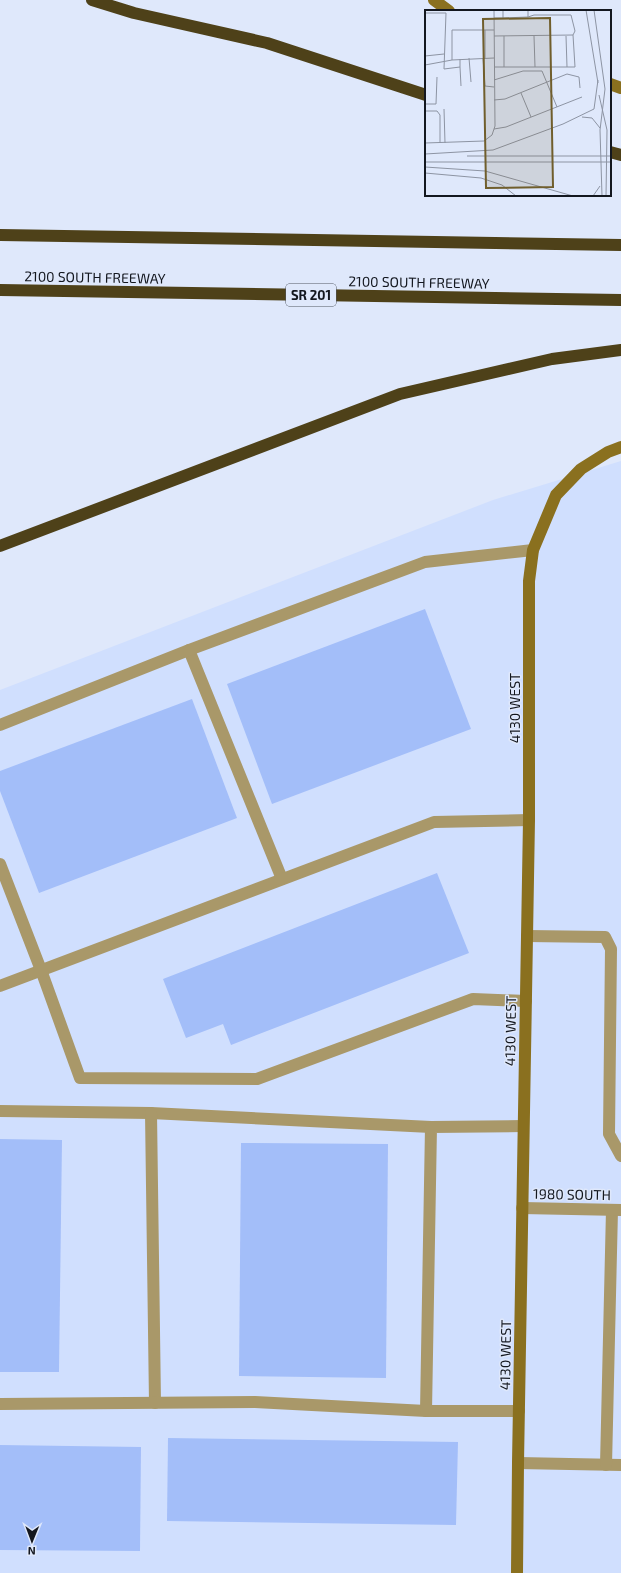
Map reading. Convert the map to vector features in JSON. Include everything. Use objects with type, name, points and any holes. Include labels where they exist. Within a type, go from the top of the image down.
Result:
[{"type":"highway","points":[[92,0],[134,13],[267,43],[425,95]]},
{"type":"highway","points":[[98,0],[134,13]]},
{"type":"highway","points":[[611,152],[621,155]]},
{"type":"highway","points":[[0,235],[621,245]]},
{"type":"highway","name":"2100 SOUTH FREEWAY","points":[[0,290],[621,300]]},
{"type":"highway","points":[[0,546],[400,394],[552,359],[621,350]]},
{"type":"street","points":[[434,0],[448,10]]},
{"type":"street","points":[[611,84],[621,88]]},
{"type":"street","name":"4130 WEST","points":[[517,1573],[529,820],[529,581],[533,550],[556,495],[581,469],[608,452],[621,447]]},
{"type":"street","points":[[0,725],[189,650],[425,562],[533,550]]},
{"type":"street","points":[[189,650],[282,879]]},
{"type":"street","points":[[0,986],[434,822],[529,820]]},
{"type":"street","points":[[0,864],[41,970],[80,1078],[257,1079],[473,999],[526,1001]]},
{"type":"street","points":[[527,936],[605,937],[610,949],[609,1134],[621,1156]]},
{"type":"street","points":[[0,1111],[151,1113],[431,1127],[523,1126]]},
{"type":"street","points":[[151,1113],[155,1403]]},
{"type":"street","points":[[426,1411],[431,1127]]},
{"type":"street","name":"1980 SOUTH","points":[[522,1208],[616,1210]]},
{"type":"street","points":[[606,1465],[616,1210]]},
{"type":"street","points":[[0,1404],[255,1402],[426,1411],[519,1411]]},
{"type":"street","points":[[518,1463],[621,1465]]},
{"type":"shaded area","points":[[621,461],[621,1573],[0,1573],[0,690],[493,500]]},
{"type":"building","points":[[425,609],[471,729],[272,804],[227,684]]},
{"type":"building","points":[[192,699],[237,818],[39,893],[0,791],[0,771]]},
{"type":"building","points":[[437,873],[469,953],[231,1045],[223,1024],[186,1038],[163,979]]},
{"type":"building","points":[[0,1139],[62,1140],[59,1372],[0,1372]]},
{"type":"building","points":[[241,1143],[388,1144],[386,1378],[239,1376]]},
{"type":"building","points":[[168,1438],[458,1442],[456,1525],[167,1521]]},
{"type":"building","points":[[0,1445],[141,1447],[140,1551],[0,1550]]}]
